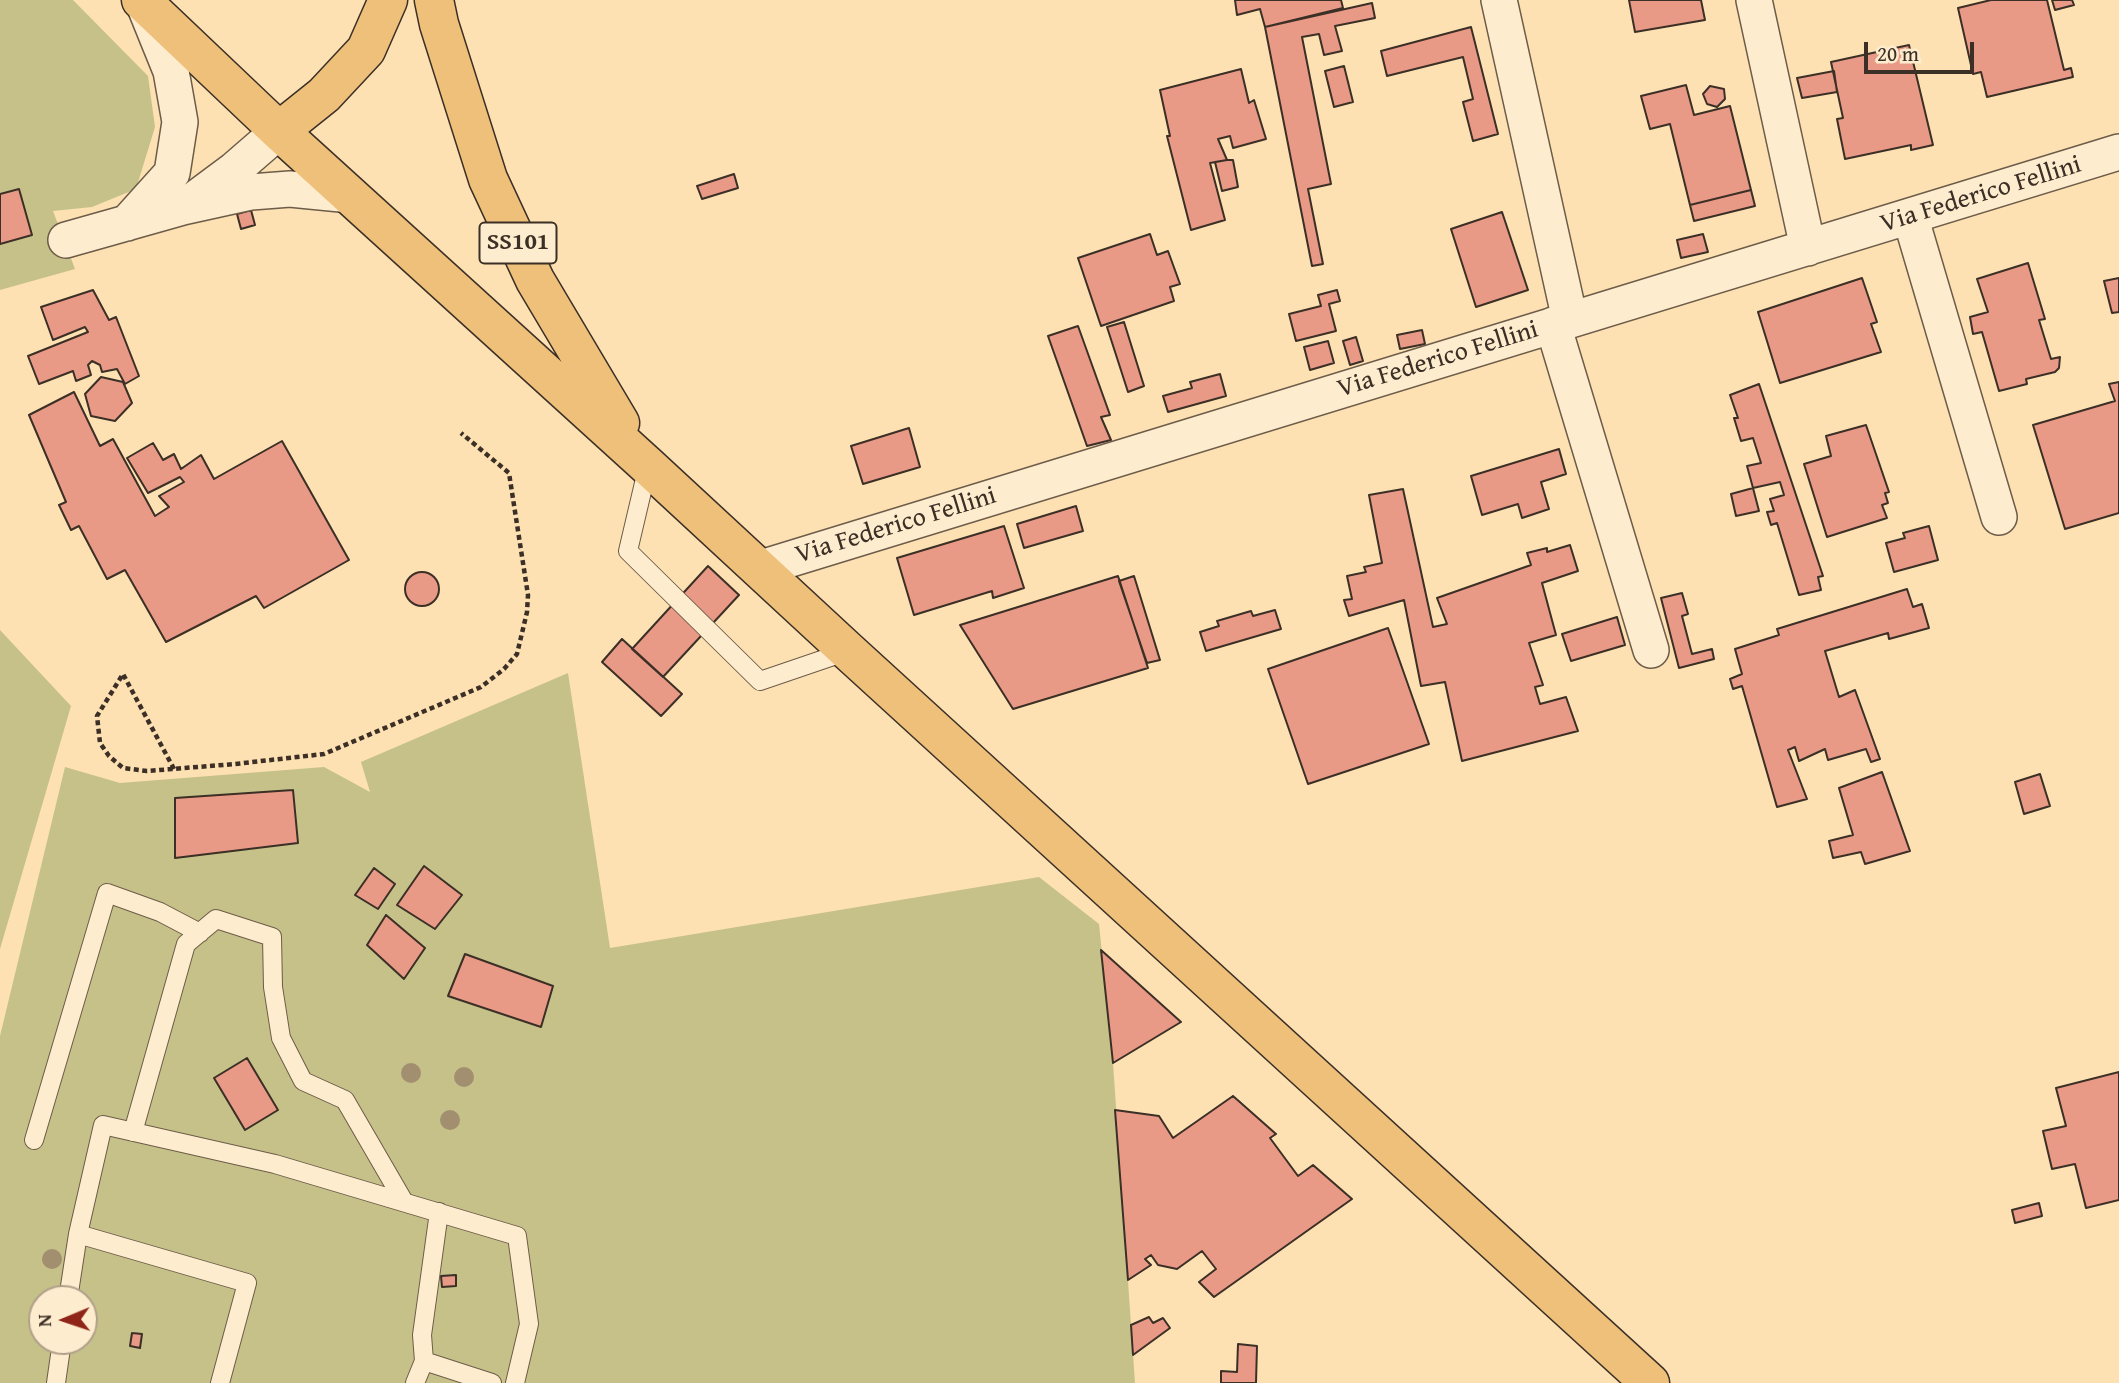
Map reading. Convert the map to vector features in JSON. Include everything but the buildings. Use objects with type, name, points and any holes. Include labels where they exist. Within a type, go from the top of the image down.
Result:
[{"type":"main road","points":[[279,131],[324,95],[366,50],[388,0]]},
{"type":"main road","name":"SS101","points":[[434,0],[439,24],[488,179],[535,280],[597,387],[648,466]]},
{"type":"main road","name":"SS101","points":[[142,1],[279,131],[648,466]]},
{"type":"main road","points":[[648,466],[1650,1383]]},
{"type":"street","points":[[1499,0],[1562,323],[1651,650]]},
{"type":"street","points":[[1754,0],[1808,247]]},
{"type":"street","points":[[126,224],[172,173],[180,122],[171,71],[142,1]]},
{"type":"street","points":[[183,207],[234,170],[279,131]]},
{"type":"street","name":"Via Federico Fellini","points":[[758,569],[2119,152]]},
{"type":"street","points":[[66,240],[183,207],[251,192],[290,188],[351,195]]},
{"type":"street","points":[[1910,216],[1999,517]]},
{"type":"lane","points":[[648,466],[628,551],[761,681],[848,651]]},
{"type":"lane","points":[[34,1140],[107,893],[160,912],[200,933]]},
{"type":"lane","points":[[133,1132],[187,944],[216,919],[272,937],[273,987],[281,1038],[303,1081],[345,1100],[403,1200]]},
{"type":"lane","points":[[70,1285],[78,1234],[103,1125],[275,1164],[517,1236],[528,1324],[515,1383]]},
{"type":"lane","points":[[415,1383],[424,1361],[422,1335],[439,1212]]},
{"type":"lane","points":[[78,1234],[247,1283],[219,1383]]},
{"type":"lane","points":[[56,1383],[60,1355]]},
{"type":"lane","points":[[424,1361],[492,1383]]},
{"type":"path","points":[[174,769],[123,674],[97,716],[100,743],[109,756],[123,768],[147,771],[174,769],[324,754],[481,687],[504,669],[517,654],[528,596],[509,473],[461,433]]},
{"type":"shaded area","points":[[0,0],[73,0],[148,76],[155,127],[136,189],[92,207],[53,211],[75,269],[0,290]]},
{"type":"shaded area","points":[[0,630],[71,706],[0,949]]},
{"type":"shaded area","points":[[568,673],[610,948],[1039,877],[1099,924],[1113,1063],[1135,1383],[0,1383],[0,1036],[65,767],[120,783],[324,767],[370,792],[361,762]]}]
